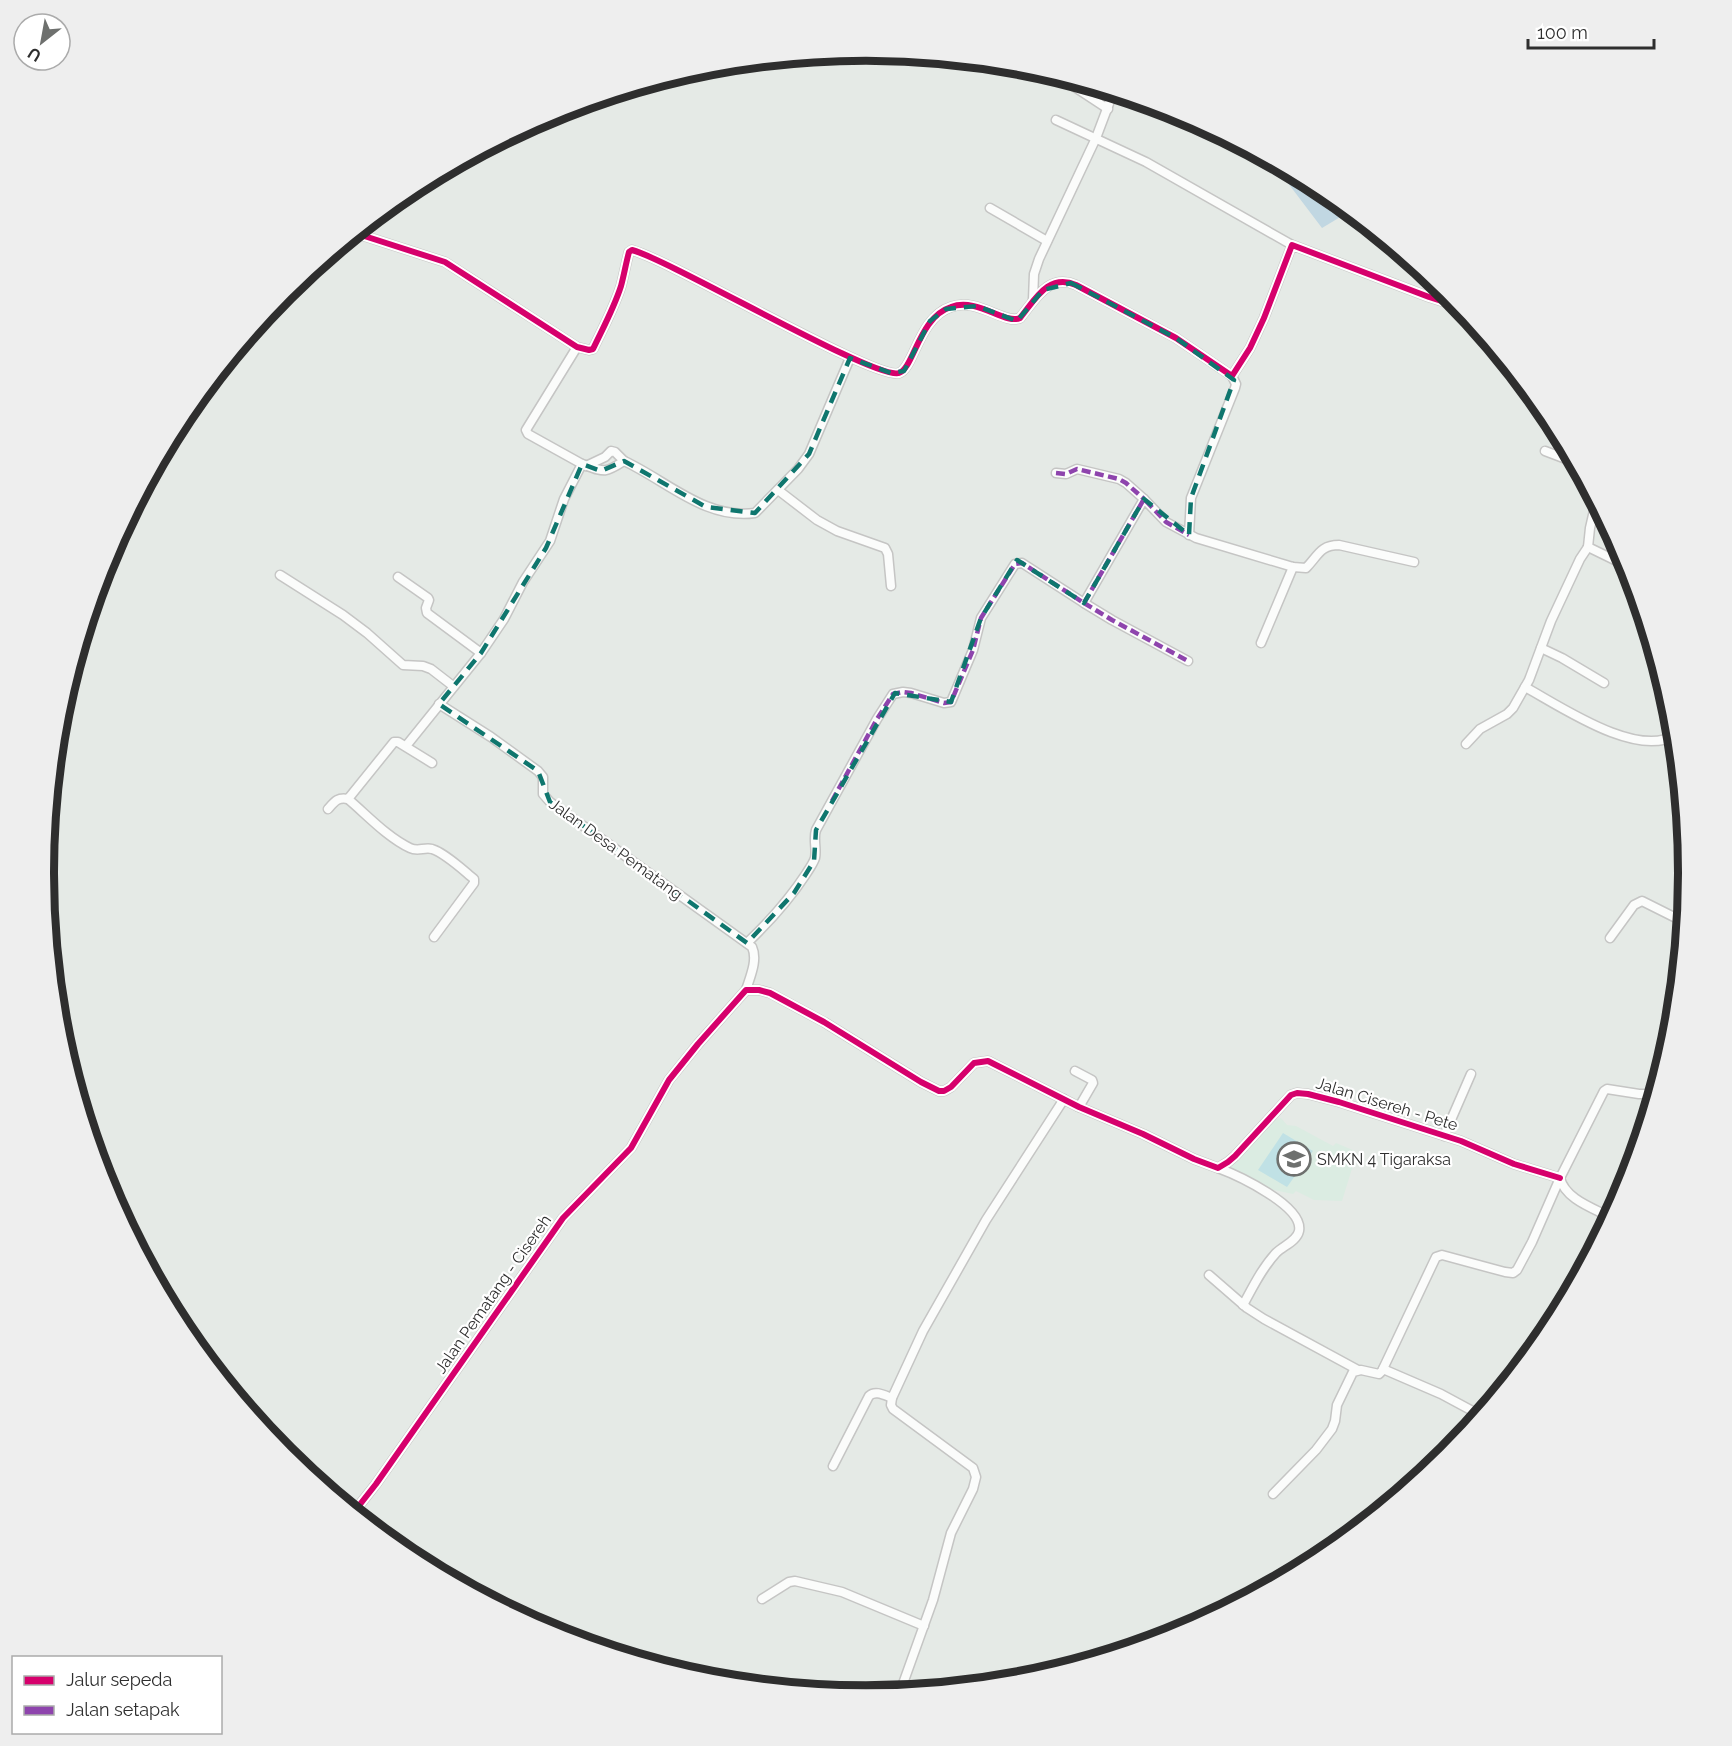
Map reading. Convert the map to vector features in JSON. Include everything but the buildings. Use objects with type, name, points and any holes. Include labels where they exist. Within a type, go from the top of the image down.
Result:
[{"type":"street","points":[[1079,90],[1108,109]]},
{"type":"street","points":[[1033,301],[1034,274],[1047,241],[1096,138],[1111,99]]},
{"type":"street","points":[[1056,120],[1146,162],[1292,245],[1442,301]]},
{"type":"street","points":[[990,208],[1047,241]]},
{"type":"street","points":[[364,236],[445,262],[577,347],[589,350],[593,348],[613,306],[629,252],[632,250],[766,314],[850,358],[885,372],[899,373],[905,369],[930,321],[946,309],[963,304],[977,306],[1013,320],[1020,318],[1047,287],[1065,281],[1071,283],[1176,339],[1232,376],[1236,384],[1191,498],[1188,535]]},
{"type":"street","points":[[1232,376],[1250,348],[1264,318],[1292,245]]},
{"type":"street","points":[[577,347],[526,431],[546,445],[584,465],[601,471],[611,470],[624,460]]},
{"type":"street","points":[[406,746],[481,653],[504,619],[523,582],[550,541],[564,499],[584,465],[604,457],[611,451],[615,452],[624,460],[706,507],[745,514],[755,513],[798,470],[809,454],[850,358]]},
{"type":"street","points":[[1545,452],[1564,458]]},
{"type":"street","points":[[1056,473],[1066,474],[1077,469],[1119,479],[1144,499],[1166,522],[1188,535],[1293,567],[1306,568],[1320,551],[1331,545],[1414,562]]},
{"type":"street","points":[[778,490],[809,514],[837,531],[885,548],[888,554],[891,586]]},
{"type":"street","points":[[1084,603],[1144,499]]},
{"type":"street","points":[[1466,744],[1480,729],[1507,714],[1525,687],[1536,665],[1551,621],[1588,547],[1593,513]]},
{"type":"street","points":[[1588,547],[1615,560]]},
{"type":"street","points":[[1188,661],[1112,621],[1022,563],[1017,563],[981,618],[973,650],[951,702],[944,703],[903,692],[893,694],[877,718],[816,830],[814,861],[794,893],[747,943],[752,947],[754,954],[746,990],[770,993],[824,1022],[939,1091],[944,1092],[951,1087],[974,1063],[988,1061],[1079,1107],[1194,1159],[1230,1172],[1284,1203],[1296,1216],[1299,1232],[1296,1238],[1271,1258],[1243,1305]]},
{"type":"street","points":[[1261,643],[1293,567]]},
{"type":"street","points":[[280,575],[343,615],[403,665],[423,666],[431,669],[453,686]]},
{"type":"street","points":[[398,577],[428,598],[426,613],[481,653]]},
{"type":"street","points":[[1541,648],[1604,683]]},
{"type":"street","points":[[1525,687],[1622,737],[1650,742],[1666,738]]},
{"type":"street","name":"Jalan Desa Pematang","points":[[439,705],[491,737],[538,771],[543,777],[543,794],[549,802],[747,943]]},
{"type":"street","points":[[348,799],[392,744],[398,742],[432,763]]},
{"type":"street","points":[[328,809],[340,798],[348,799],[406,846],[412,849],[430,848],[438,851],[474,879],[474,883],[434,937]]},
{"type":"street","points":[[1610,938],[1634,905],[1642,901],[1676,918]]},
{"type":"street","name":"Jalan Pematang - Cisereh","points":[[359,1506],[563,1218],[630,1148],[669,1080],[746,990]]},
{"type":"street","points":[[1075,1071],[1092,1080],[1093,1083],[1079,1107]]},
{"type":"street","points":[[1444,1136],[1471,1074]]},
{"type":"street","points":[[1209,1275],[1243,1305],[1264,1319],[1358,1370],[1378,1374],[1383,1370],[1436,1257],[1442,1255],[1505,1272],[1513,1273],[1517,1270],[1605,1090],[1647,1094]]},
{"type":"street","name":"Jalan Cisereh - Pete","points":[[1218,1168],[1235,1156],[1291,1095],[1297,1093],[1339,1102],[1479,1148],[1514,1164],[1560,1178]]},
{"type":"street","points":[[903,1684],[940,1578],[951,1533],[973,1490],[976,1477],[973,1468],[893,1409],[892,1398],[924,1331],[986,1220],[1064,1099]]},
{"type":"street","points":[[1560,1178],[1568,1193],[1603,1213]]},
{"type":"street","points":[[1273,1494],[1316,1450],[1332,1429],[1341,1395],[1351,1374],[1358,1370]]},
{"type":"street","points":[[1383,1370],[1442,1394],[1473,1411]]},
{"type":"street","points":[[833,1466],[868,1396],[876,1393],[892,1398]]},
{"type":"street","points":[[762,1599],[789,1582],[795,1581],[842,1592],[924,1626]]},
{"type":"highlighted area","points":[[1071,283],[1176,338],[1234,380],[1191,498],[1189,535],[1144,499],[1084,603],[1017,560],[981,618],[951,702],[895,693],[816,830],[814,861],[794,893],[747,943],[550,802],[538,771],[439,704],[481,653],[546,548],[582,464],[601,471],[624,461],[706,507],[755,513],[809,454],[850,358],[891,373],[904,371],[930,321],[946,309],[977,306],[1017,321],[1043,290]]},
{"type":"shaded area","points":[[1283,177],[1342,216],[1322,228]]},
{"type":"shaded area","name":"SMKN 4 Tigaraksa","points":[[1281,1118],[1287,1125],[1296,1126],[1333,1146],[1336,1143],[1355,1151],[1354,1162],[1342,1201],[1314,1200],[1296,1191],[1293,1194],[1274,1190],[1247,1180],[1228,1169],[1236,1156],[1271,1121]]},
{"type":"shaded area","points":[[1283,1133],[1313,1151],[1287,1187],[1258,1170]]},
{"type":"marked path","points":[[1056,473],[1066,474],[1077,469],[1119,479],[1144,499]]},
{"type":"marked path","points":[[832,801],[893,694],[911,693],[944,703],[951,702],[973,650],[981,618],[1015,564],[1022,563],[1084,603],[1144,499],[1166,522],[1189,535]]},
{"type":"marked path","points":[[1084,603],[1188,661]]},
{"type":"cycle path","points":[[364,236],[445,262],[577,347],[593,349],[615,302],[629,252],[632,250],[688,275],[854,359],[883,371],[899,373],[909,362],[931,321],[951,307],[971,305],[1007,318],[1020,318],[1043,290],[1050,285],[1066,282],[1076,285],[1176,338],[1232,376],[1250,348],[1264,318],[1292,245],[1442,301]]},
{"type":"cycle path","points":[[359,1506],[563,1218],[631,1148],[669,1080],[746,990],[770,993],[824,1022],[939,1091],[951,1087],[974,1063],[988,1061],[1079,1107],[1218,1168],[1235,1156],[1291,1095],[1297,1093],[1339,1102],[1461,1141],[1514,1164],[1560,1178]]},
{"type":"place","name":"SMKN 4 Tigaraksa","points":[[1294,1159]]}]
